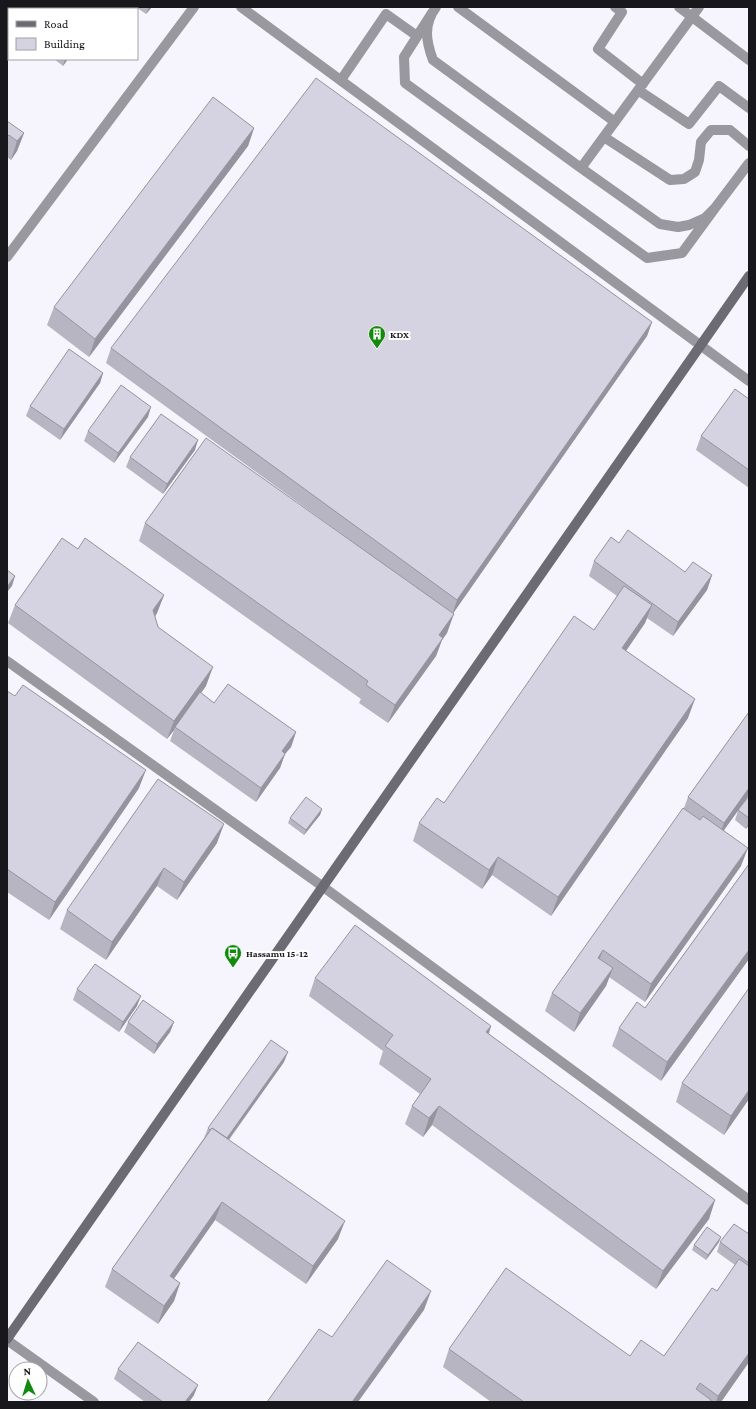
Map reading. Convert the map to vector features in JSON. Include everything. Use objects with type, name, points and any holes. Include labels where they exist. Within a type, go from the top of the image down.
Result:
[{"type":"street","points":[[7,257],[194,7]]},
{"type":"street","points":[[242,7],[749,381]]},
{"type":"street","points":[[458,7],[615,122]]},
{"type":"street","points":[[616,7],[622,12],[598,49],[641,87],[689,124],[719,86],[749,108]]},
{"type":"street","points":[[679,7],[749,60]]},
{"type":"street","points":[[581,168],[699,7]]},
{"type":"street","points":[[434,10],[404,57],[405,83],[647,258],[682,253],[749,163]]},
{"type":"street","points":[[434,10],[427,29],[427,45],[433,60],[660,224],[678,228],[690,225],[705,218],[715,208]]},
{"type":"street","points":[[341,80],[386,14],[417,36]]},
{"type":"street","points":[[604,137],[670,180],[684,179],[695,172],[699,160],[701,142],[711,130],[730,130],[749,146]]},
{"type":"street","points":[[94,1402],[7,1340],[322,886],[749,276]]},
{"type":"street","points":[[7,661],[322,886],[749,1200]]},
{"type":"building","points":[[13,7],[99,7],[98,8]]},
{"type":"building","name":"KDX","points":[[316,78],[652,322],[457,600],[111,348]]},
{"type":"building","points":[[213,97],[254,128],[95,339],[54,307]]},
{"type":"building","points":[[7,121],[24,133],[17,141],[9,135],[7,137]]},
{"type":"building","points":[[69,349],[103,373],[64,429],[30,406]]},
{"type":"building","points":[[121,385],[151,407],[118,453],[88,431]]},
{"type":"building","points":[[735,389],[749,399],[749,470],[701,436]]},
{"type":"building","points":[[161,414],[198,440],[167,484],[130,457]]},
{"type":"building","points":[[206,438],[454,614],[439,635],[443,638],[395,705],[366,685],[368,681],[145,523]]},
{"type":"building","points":[[628,530],[685,572],[693,562],[712,575],[678,622],[594,561],[611,537],[619,543]]},
{"type":"building","points":[[62,538],[78,549],[85,538],[164,595],[153,610],[158,627],[213,667],[174,721],[15,605]]},
{"type":"building","points":[[7,570],[15,576],[7,587]]},
{"type":"building","points":[[624,586],[652,605],[622,648],[695,699],[558,897],[498,857],[489,870],[419,823],[437,798],[444,803],[574,616],[594,630]]},
{"type":"building","points":[[228,684],[296,732],[282,751],[285,754],[261,788],[175,727],[200,692],[214,703]]},
{"type":"building","points":[[23,685],[146,770],[55,902],[7,869],[7,691],[15,696]]},
{"type":"building","points":[[749,712],[749,788],[724,823],[688,797]]},
{"type":"building","points":[[158,779],[224,824],[184,882],[164,868],[112,942],[67,910]]},
{"type":"building","points":[[749,796],[749,818],[738,810]]},
{"type":"building","points":[[306,797],[322,809],[306,830],[290,818]]},
{"type":"building","points":[[683,808],[700,820],[703,816],[748,848],[651,984],[603,950],[598,958],[613,968],[580,1013],[552,993]]},
{"type":"building","points":[[749,864],[749,950],[667,1062],[619,1028],[637,1002],[645,1008]]},
{"type":"building","points":[[355,925],[491,1026],[486,1032],[715,1200],[663,1271],[439,1106],[429,1118],[412,1106],[431,1079],[385,1046],[393,1035],[315,978]]},
{"type":"building","points":[[95,964],[141,996],[123,1022],[77,989]]},
{"type":"building","points":[[749,988],[749,1090],[731,1116],[682,1083]]},
{"type":"building","points":[[143,1000],[174,1022],[157,1044],[128,1022]]},
{"type":"building","points":[[271,1040],[288,1052],[227,1138],[212,1128],[210,1130],[208,1128]]},
{"type":"building","points":[[212,1128],[345,1221],[313,1266],[222,1202],[170,1276],[180,1283],[164,1306],[112,1269]]},
{"type":"building","points":[[734,1224],[749,1234],[749,1263],[720,1242]]},
{"type":"building","points":[[707,1227],[721,1237],[708,1255],[694,1245]]},
{"type":"building","points":[[739,1259],[749,1266],[749,1353],[718,1396],[700,1383],[696,1389],[711,1400],[710,1402],[524,1402],[449,1349],[506,1268],[630,1356],[641,1340],[664,1356],[712,1288],[717,1291]]},
{"type":"building","points":[[387,1260],[431,1291],[352,1402],[267,1402],[319,1329],[332,1337]]},
{"type":"building","points":[[138,1342],[198,1385],[185,1402],[163,1402],[118,1369]]},
{"type":"place","name":"KDX","points":[[377,349]]},
{"type":"place","name":"Hassamu 15-12","points":[[233,968]]}]
